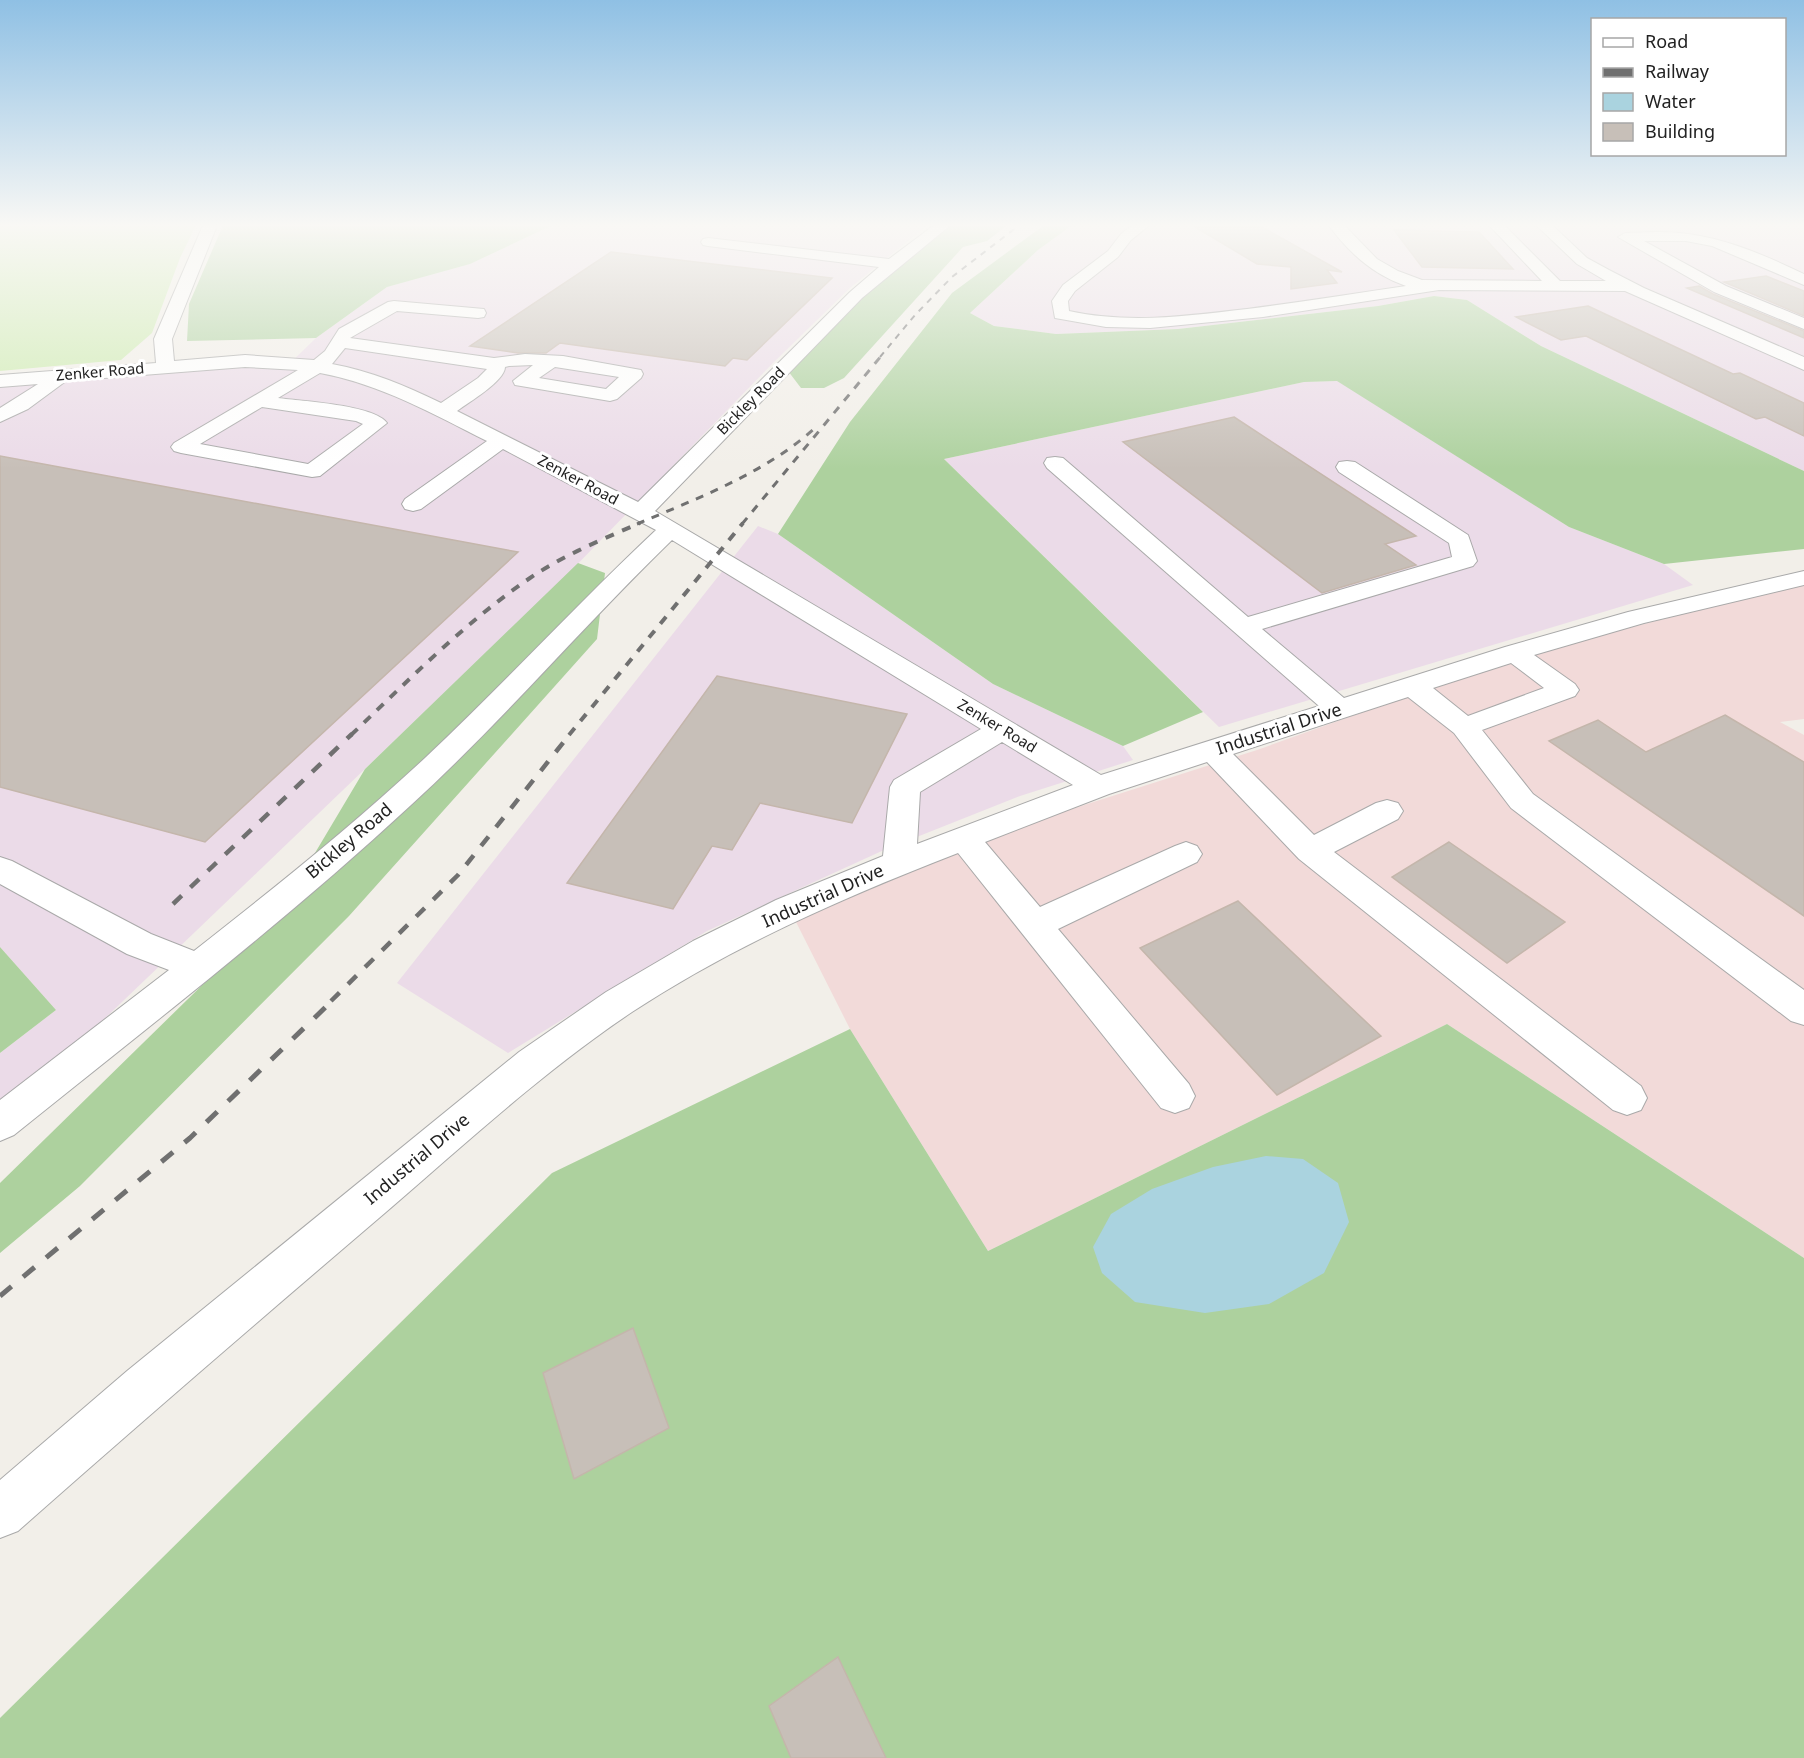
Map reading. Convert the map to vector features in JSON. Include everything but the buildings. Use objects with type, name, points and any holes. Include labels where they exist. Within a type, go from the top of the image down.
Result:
[{"type":"street","points":[[165,366],[163,339],[177,305]]},
{"type":"street","name":"Bickley Road","points":[[641,512],[846,305]]},
{"type":"street","points":[[1060,305],[1061,314],[1081,319],[1131,325],[1311,305]]},
{"type":"street","points":[[1672,305],[1804,364]]},
{"type":"street","points":[[1758,305],[1804,324]]},
{"type":"street","points":[[259,401],[361,417],[377,423],[312,471],[181,447],[318,366],[332,354],[345,333],[394,306],[478,313]]},
{"type":"street","points":[[338,342],[494,364],[516,358],[550,362],[634,374],[610,395],[522,381],[550,362]]},
{"type":"street","name":"Zenker Road","points":[[0,381],[245,361],[318,366],[351,373],[407,394],[641,512],[1098,787]]},
{"type":"street","points":[[442,411],[485,382],[497,369],[494,364]]},
{"type":"street","points":[[0,416],[21,405],[63,375]]},
{"type":"street","points":[[361,417],[407,394]]},
{"type":"street","points":[[413,504],[502,440]]},
{"type":"street","points":[[1055,463],[1339,709]]},
{"type":"street","points":[[1244,626],[1466,561],[1460,540],[1347,467]]},
{"type":"street","name":"Bickley Road","points":[[0,1123],[400,798],[508,695],[619,577],[670,529]]},
{"type":"street","name":"Industrial Drive","points":[[0,1513],[144,1388],[532,1063],[620,1002],[705,951],[788,909],[899,863],[1098,787],[1514,653],[1637,617],[1804,578]]},
{"type":"street","points":[[1464,727],[1565,690],[1514,653]]},
{"type":"street","points":[[1412,686],[1464,727],[1522,801],[1804,1010]]},
{"type":"street","points":[[899,863],[904,787],[1002,729]]},
{"type":"street","points":[[1212,750],[1310,851],[1627,1098]]},
{"type":"street","points":[[1310,851],[1388,811]]},
{"type":"street","points":[[964,838],[1175,1096]]},
{"type":"street","points":[[1035,925],[1186,854]]},
{"type":"street","points":[[0,869],[139,944],[196,966]]},
{"type":"shaded area","points":[[362,305],[833,305],[563,579],[0,1119],[0,1053],[56,1010],[0,947],[0,384],[252,366],[285,368],[316,338]]},
{"type":"shaded area","points":[[979,305],[1383,305],[1178,329],[1056,334],[994,326],[970,313]]},
{"type":"shaded area","points":[[1475,305],[1804,305],[1804,471],[1541,346]]},
{"type":"shaded area","points":[[1338,381],[1569,527],[1664,564],[1693,585],[1219,727],[944,459],[1304,382]]},
{"type":"shaded area","points":[[758,526],[778,534],[993,684],[1123,746],[1133,760],[1020,796],[884,850],[707,931],[508,1053],[397,983]]},
{"type":"shaded area","points":[[1804,583],[1804,719],[1780,722],[1804,735],[1804,1258],[1447,1024],[988,1251],[850,1029],[794,918],[1037,820],[1257,750],[1475,672],[1605,634]]},
{"type":"green space","points":[[0,305],[162,305],[152,333],[121,360],[0,371]]},
{"type":"green space","points":[[189,305],[362,305],[316,338],[187,341]]},
{"type":"green space","points":[[846,305],[910,305],[844,378],[824,388],[801,388],[785,367]]},
{"type":"green space","points":[[942,305],[979,305],[970,313],[994,326],[1056,334],[1178,329],[1383,305],[1475,305],[1541,346],[1804,471],[1804,549],[1664,564],[1569,527],[1337,381],[1304,382],[944,459],[1203,712],[1123,746],[993,684],[778,534],[850,422]]},
{"type":"green space","points":[[578,563],[605,573],[597,639],[349,916],[80,1186],[0,1253],[0,1183],[284,905],[365,769]]},
{"type":"green space","points":[[0,947],[56,1010],[0,1053]]},
{"type":"green space","points":[[1447,1024],[1804,1258],[1804,1758],[0,1758],[0,1718],[552,1173],[850,1029],[988,1251]]},
{"type":"water","points":[[1266,1156],[1303,1159],[1338,1183],[1349,1222],[1324,1273],[1269,1304],[1205,1313],[1135,1302],[1102,1273],[1093,1247],[1111,1214],[1152,1189],[1213,1167]]},
{"type":"railway","points":[[880,357],[925,305]]},
{"type":"railway","points":[[742,524],[882,355]]},
{"type":"railway","points":[[637,524],[731,483],[776,458],[816,427]]},
{"type":"railway","points":[[351,735],[437,653],[506,595],[556,562],[640,523]]},
{"type":"railway","points":[[569,735],[743,523]]},
{"type":"railway","points":[[173,904],[352,734]]},
{"type":"railway","points":[[331,1001],[458,875],[570,734]]},
{"type":"railway","points":[[0,1296],[190,1138],[333,1000]]}]
